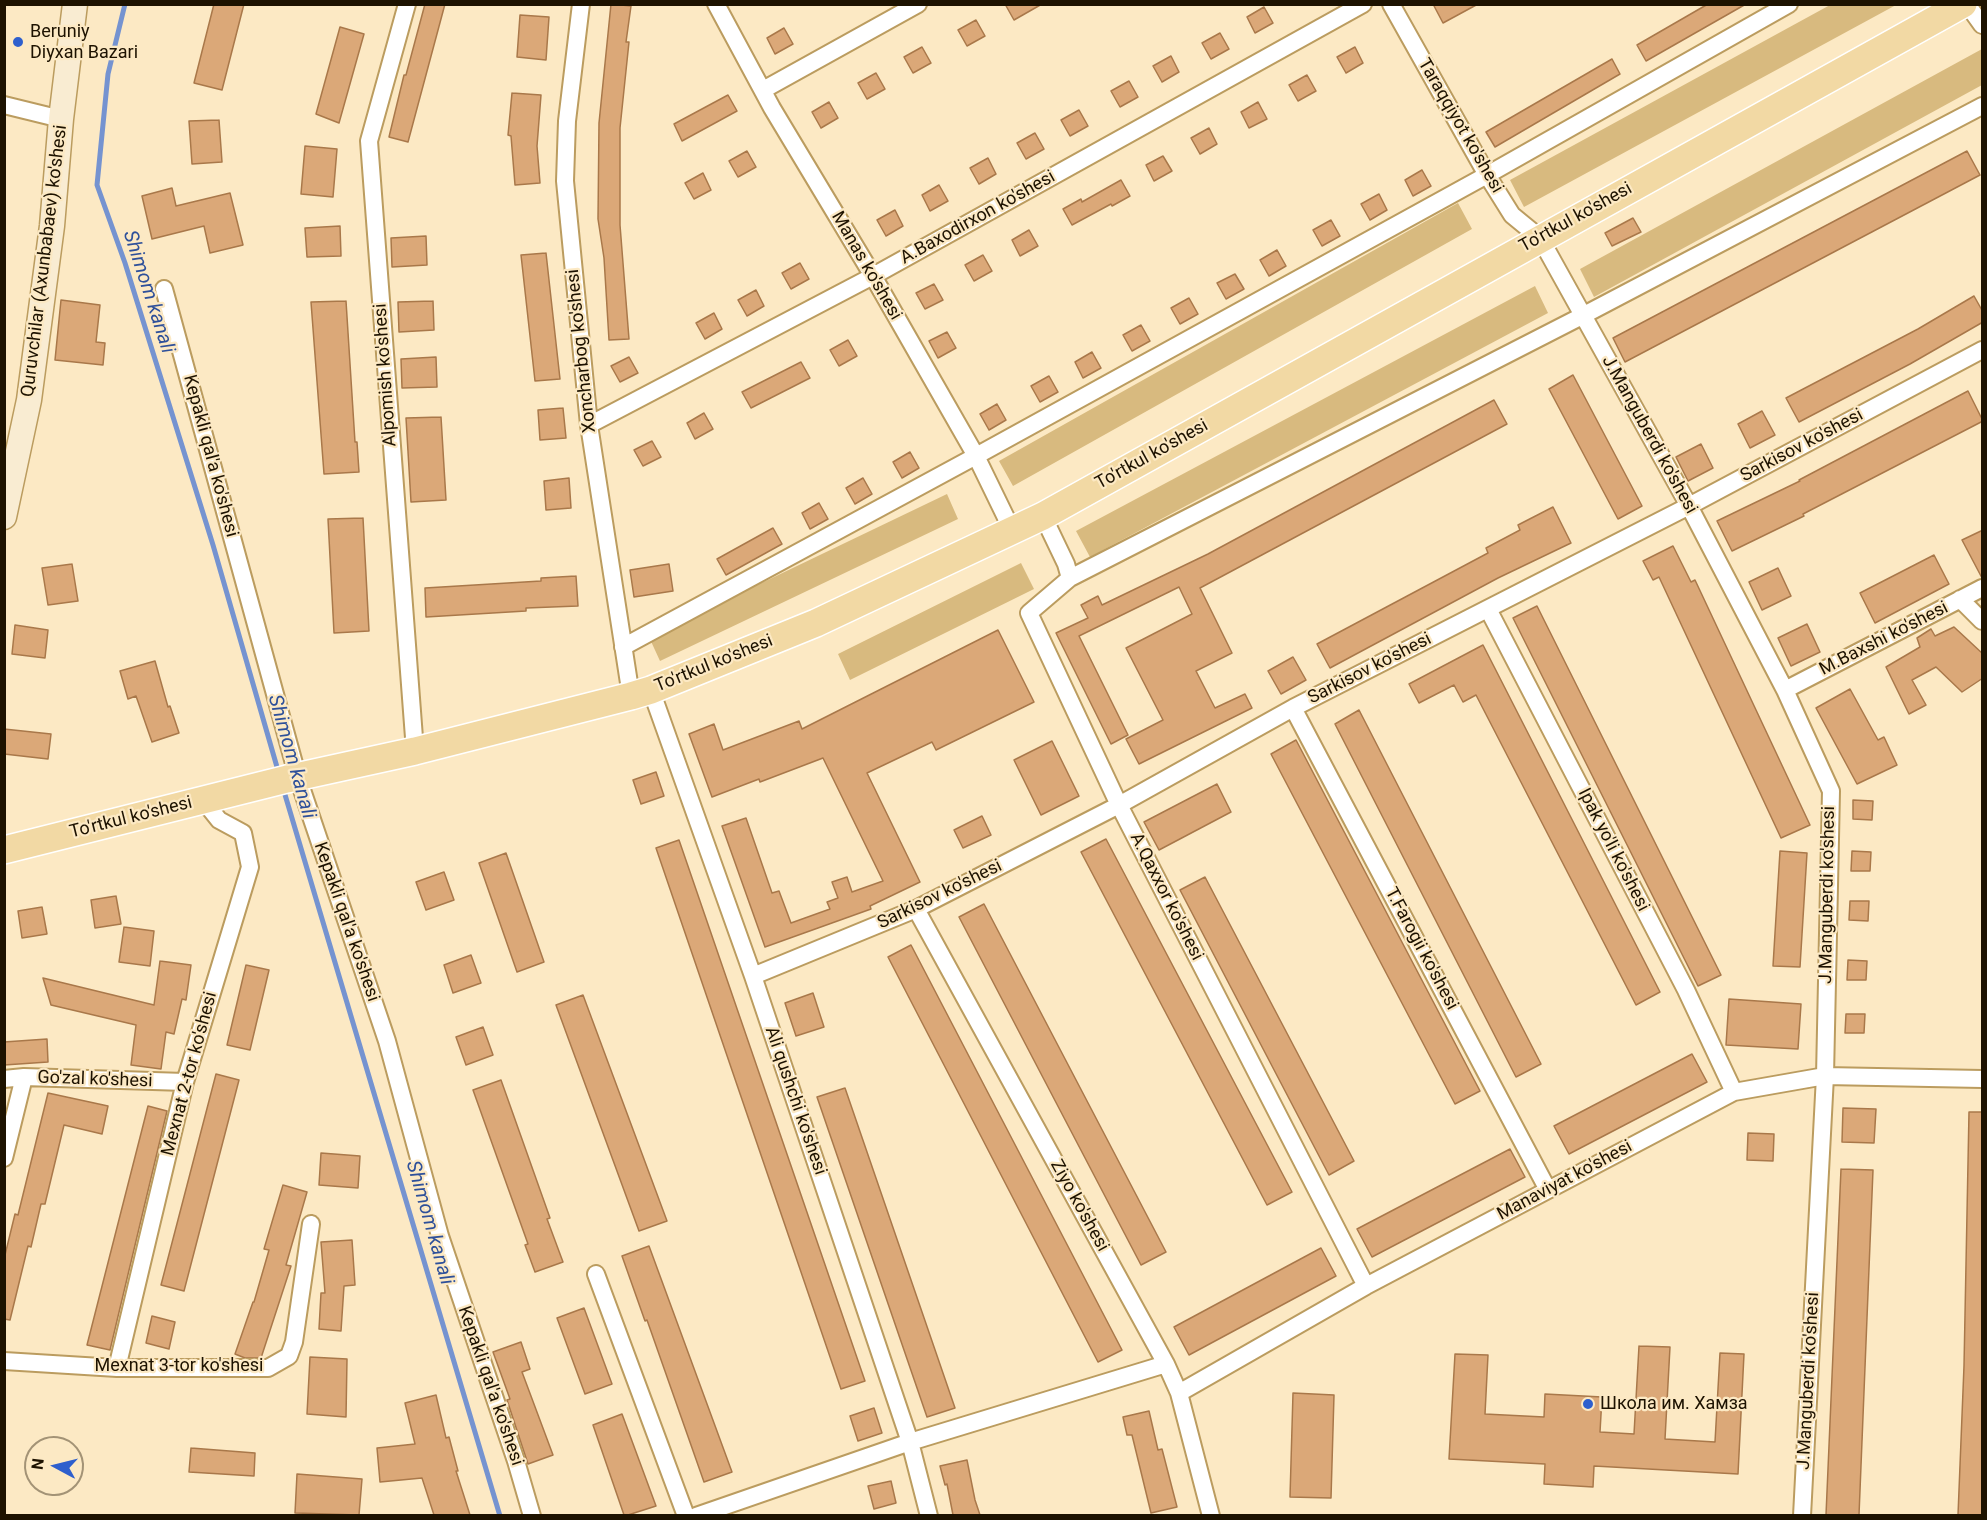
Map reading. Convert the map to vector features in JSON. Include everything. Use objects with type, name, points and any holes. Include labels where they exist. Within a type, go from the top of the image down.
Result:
[{"type":"main road","name":"Quruvchilar (Axunbabaev) ko'shesi","points":[[4,517],[29,400],[52,226],[61,119],[75,4]]},
{"type":"main road","name":"To'rtkul ko'shesi","points":[[4,850],[203,800],[414,751],[641,693],[816,623],[1043,516],[1965,4]]},
{"type":"street","name":"Alpomish ko'shesi","points":[[406,4],[369,141],[414,751]]},
{"type":"street","name":"Xoncharbog ko'shesi","points":[[581,4],[567,121],[565,181],[589,425],[623,647],[641,693]]},
{"type":"street","name":"Manas ko'shesi","points":[[716,4],[763,90],[976,456],[1012,530]]},
{"type":"street","points":[[763,90],[918,4]]},
{"type":"street","name":"A.Baxodirxon ko'shesi","points":[[589,425],[873,276],[1362,4]]},
{"type":"street","name":"Taraqqiyot ko'shesi","points":[[1391,4],[1486,175],[1512,215],[1540,238]]},
{"type":"street","points":[[623,647],[976,456],[1486,175],[1789,4]]},
{"type":"street","points":[[1965,4],[1983,25]]},
{"type":"street","points":[[4,105],[61,119]]},
{"type":"street","points":[[1043,516],[1066,564],[1070,578],[1582,316],[1983,106]]},
{"type":"street","name":"J.Manguberdi ko'shesi","points":[[1540,238],[1689,506],[1785,690],[1831,791],[1825,1076],[1802,1515]]},
{"type":"street","name":"Kepakli qal'a ko'shesi","points":[[164,289],[293,779],[387,1041],[440,1236],[516,1461],[531,1515]]},
{"type":"street","name":"Sarkisov ko'shesi","points":[[753,976],[916,909],[1119,805],[1293,708],[1689,506],[1983,350]]},
{"type":"street","name":"A.Qaxxor ko'shesi","points":[[1070,578],[1029,613],[1119,805],[1366,1286]]},
{"type":"street","name":"M.Baxshi ko'shesi","points":[[1785,690],[1983,588]]},
{"type":"street","points":[[1960,599],[1983,621]]},
{"type":"street","name":"Ipak yo'li ko'shesi","points":[[1488,609],[1686,990],[1734,1092]]},
{"type":"street","name":"Ali qushchi ko'shesi","points":[[641,693],[753,976],[910,1442],[929,1515]]},
{"type":"street","name":"T.Farogii ko'shesi","points":[[1293,708],[1548,1190]]},
{"type":"street","name":"Mexnat 2-tor ko'shesi","points":[[117,1368],[185,1082],[250,867],[243,832],[219,820],[203,800]]},
{"type":"street","name":"Ziyo ko'shesi","points":[[916,909],[1166,1364],[1179,1393],[1211,1515]]},
{"type":"street","name":"Manaviyat ko'shesi","points":[[1179,1393],[1366,1286],[1734,1092],[1825,1076],[1983,1079]]},
{"type":"street","points":[[4,1158],[24,1077]]},
{"type":"street","name":"Go'zal ko'shesi","points":[[4,1079],[24,1077],[185,1082]]},
{"type":"street","name":"Mexnat 3-tor ko'shesi","points":[[4,1361],[117,1368],[268,1368],[289,1356],[294,1342],[311,1224]]},
{"type":"street","points":[[596,1274],[686,1515]]},
{"type":"street","points":[[696,1515],[910,1442],[1166,1364]]},
{"type":"shaded area","points":[[1830,5],[1896,5],[1524,207],[1510,180]]},
{"type":"shaded area","points":[[1982,49],[1982,85],[1594,297],[1580,269]]},
{"type":"shaded area","points":[[1458,203],[1472,229],[1013,486],[999,461]]},
{"type":"shaded area","points":[[1535,286],[1548,313],[1090,557],[1076,531]]},
{"type":"shaded area","points":[[947,494],[958,519],[660,661],[649,637]]},
{"type":"shaded area","points":[[1021,563],[1034,589],[850,680],[838,654]]},
{"type":"building","points":[[214,4],[244,4],[222,90],[194,83]]},
{"type":"building","points":[[425,4],[445,4],[408,142],[389,137]]},
{"type":"building","points":[[611,4],[631,6],[620,128],[620,225],[629,339],[609,340],[604,258],[598,219],[599,123]]},
{"type":"building","points":[[1005,4],[1042,4],[1014,20]]},
{"type":"building","points":[[1433,4],[1478,4],[1443,23]]},
{"type":"building","points":[[1708,4],[1746,4],[1646,61],[1637,45]]},
{"type":"building","points":[[1264,7],[1273,23],[1255,33],[1247,17]]},
{"type":"building","points":[[520,15],[549,17],[546,60],[517,57]]},
{"type":"building","points":[[976,20],[985,36],[967,46],[958,30]]},
{"type":"building","points":[[340,27],[364,34],[339,123],[316,114]]},
{"type":"building","points":[[784,28],[793,44],[775,54],[767,38]]},
{"type":"building","points":[[1220,33],[1229,49],[1211,59],[1202,43]]},
{"type":"building","points":[[922,47],[931,63],[913,73],[904,57]]},
{"type":"building","points":[[1355,47],[1363,63],[1346,73],[1337,57]]},
{"type":"building","points":[[1171,56],[1179,72],[1162,82],[1153,66]]},
{"type":"building","points":[[1612,59],[1620,74],[1495,147],[1486,132]]},
{"type":"building","points":[[876,73],[885,89],[867,99],[858,83]]},
{"type":"building","points":[[1307,75],[1316,91],[1298,101],[1289,85]]},
{"type":"building","points":[[1129,81],[1138,97],[1120,107],[1111,91]]},
{"type":"building","points":[[512,93],[541,95],[537,146],[540,183],[515,185],[511,136],[508,135]]},
{"type":"building","points":[[728,95],[737,111],[682,141],[674,124]]},
{"type":"building","points":[[829,102],[838,118],[821,128],[812,112]]},
{"type":"building","points":[[1258,102],[1267,119],[1249,128],[1241,112]]},
{"type":"building","points":[[1079,110],[1088,126],[1070,136],[1061,120]]},
{"type":"building","points":[[219,120],[222,162],[192,164],[189,121]]},
{"type":"building","points":[[1209,128],[1217,144],[1200,154],[1191,138]]},
{"type":"building","points":[[1035,133],[1044,149],[1026,159],[1017,143]]},
{"type":"building","points":[[305,146],[337,149],[333,197],[301,194]]},
{"type":"building","points":[[747,151],[756,167],[738,177],[729,161]]},
{"type":"building","points":[[1967,151],[1980,175],[1625,362],[1613,338]]},
{"type":"building","points":[[1163,156],[1172,171],[1154,181],[1146,165]]},
{"type":"building","points":[[988,158],[996,174],[979,184],[970,168]]},
{"type":"building","points":[[1422,170],[1431,186],[1413,196],[1405,180]]},
{"type":"building","points":[[703,173],[711,190],[694,199],[685,183]]},
{"type":"building","points":[[1121,180],[1130,196],[1072,225],[1063,209],[1081,199],[1082,202]]},
{"type":"building","points":[[939,185],[948,201],[930,211],[922,195]]},
{"type":"building","points":[[172,188],[176,206],[230,193],[243,245],[210,253],[204,226],[152,239],[142,196]]},
{"type":"building","points":[[1379,194],[1387,210],[1370,220],[1361,204]]},
{"type":"building","points":[[895,210],[903,226],[886,236],[877,220]]},
{"type":"building","points":[[1633,218],[1641,232],[1612,246],[1605,233]]},
{"type":"building","points":[[1331,220],[1340,236],[1322,246],[1313,230]]},
{"type":"building","points":[[340,226],[341,256],[307,257],[305,228]]},
{"type":"building","points":[[1029,230],[1038,246],[1020,256],[1012,240]]},
{"type":"building","points":[[426,236],[427,265],[392,267],[391,238]]},
{"type":"building","points":[[1277,250],[1286,266],[1269,276],[1260,260]]},
{"type":"building","points":[[546,253],[560,379],[535,381],[521,255]]},
{"type":"building","points":[[983,255],[992,271],[974,281],[965,265]]},
{"type":"building","points":[[800,263],[809,279],[791,289],[782,273]]},
{"type":"building","points":[[1235,274],[1244,289],[1226,299],[1217,283]]},
{"type":"building","points":[[934,284],[943,300],[925,309],[916,293]]},
{"type":"building","points":[[756,290],[764,306],[747,316],[738,300]]},
{"type":"building","points":[[1974,296],[1983,312],[1983,322],[1910,364],[1799,422],[1786,398],[1918,329]]},
{"type":"building","points":[[1189,298],[1198,314],[1180,324],[1171,308]]},
{"type":"building","points":[[61,300],[100,305],[96,342],[105,343],[103,365],[55,360]]},
{"type":"building","points":[[346,301],[359,472],[324,474],[311,302]]},
{"type":"building","points":[[433,301],[434,330],[399,332],[398,302]]},
{"type":"building","points":[[714,313],[722,329],[705,339],[696,323]]},
{"type":"building","points":[[1141,325],[1150,341],[1132,351],[1123,335]]},
{"type":"building","points":[[947,332],[956,348],[938,358],[929,341]]},
{"type":"building","points":[[848,340],[857,356],[839,366],[830,350]]},
{"type":"building","points":[[1092,352],[1101,368],[1083,378],[1075,362]]},
{"type":"building","points":[[436,357],[437,387],[402,388],[401,359]]},
{"type":"building","points":[[629,357],[638,373],[620,382],[611,366]]},
{"type":"building","points":[[801,362],[810,378],[751,408],[742,392]]},
{"type":"building","points":[[1573,375],[1642,506],[1618,519],[1549,389]]},
{"type":"building","points":[[1049,376],[1058,392],[1040,402],[1031,386]]},
{"type":"building","points":[[1968,391],[1983,421],[1803,514],[1804,516],[1732,551],[1717,521],[1800,481]]},
{"type":"building","points":[[1494,400],[1507,424],[1200,588],[1232,653],[1196,671],[1215,708],[1245,694],[1252,708],[1139,764],[1126,739],[1163,720],[1126,648],[1192,614],[1179,587],[1079,636],[1128,735],[1111,744],[1056,633],[1088,618],[1081,605],[1098,596],[1102,605],[1208,554]]},
{"type":"building","points":[[997,404],[1006,420],[989,430],[980,414]]},
{"type":"building","points":[[563,408],[566,438],[540,440],[538,410]]},
{"type":"building","points":[[1762,411],[1775,435],[1750,448],[1738,424]]},
{"type":"building","points":[[704,413],[713,429],[695,439],[687,423]]},
{"type":"building","points":[[441,417],[446,500],[411,502],[406,418]]},
{"type":"building","points":[[652,441],[661,457],[643,466],[634,450]]},
{"type":"building","points":[[1701,444],[1713,468],[1688,481],[1676,457]]},
{"type":"building","points":[[910,452],[919,468],[902,478],[893,462]]},
{"type":"building","points":[[569,478],[571,508],[546,510],[544,481]]},
{"type":"building","points":[[863,478],[872,494],[855,504],[846,488]]},
{"type":"building","points":[[819,503],[828,519],[810,529],[802,513]]},
{"type":"building","points":[[1553,507],[1571,543],[1498,578],[1330,668],[1317,644],[1488,553],[1486,548],[1520,530],[1518,525]]},
{"type":"building","points":[[363,518],[369,631],[334,633],[328,519]]},
{"type":"building","points":[[773,528],[782,544],[726,575],[717,559]]},
{"type":"building","points":[[1983,530],[1983,578],[1982,578],[1962,540]]},
{"type":"building","points":[[1673,546],[1691,582],[1695,580],[1810,825],[1781,838],[1659,577],[1653,580],[1643,561]]},
{"type":"building","points":[[1934,555],[1949,584],[1875,623],[1860,593]]},
{"type":"building","points":[[72,564],[78,601],[48,605],[42,568]]},
{"type":"building","points":[[669,564],[673,591],[634,597],[630,570]]},
{"type":"building","points":[[1778,568],[1791,596],[1762,610],[1749,582]]},
{"type":"building","points":[[576,576],[578,606],[426,617],[425,588],[541,581],[541,578]]},
{"type":"building","points":[[1537,606],[1721,975],[1698,986],[1513,618]]},
{"type":"building","points":[[1807,624],[1820,652],[1791,666],[1778,638]]},
{"type":"building","points":[[15,625],[48,630],[45,658],[12,654]]},
{"type":"building","points":[[1954,627],[1983,654],[1983,678],[1962,692],[1936,667],[1912,680],[1926,705],[1909,714],[1886,667],[1920,647],[1917,638],[1931,629],[1935,636]]},
{"type":"building","points":[[998,630],[1034,702],[936,750],[932,742],[867,773],[920,882],[870,906],[871,909],[765,947],[722,826],[746,818],[772,893],[779,891],[791,923],[830,909],[827,902],[838,898],[832,882],[847,877],[852,892],[883,881],[823,758],[712,797],[689,734],[714,724],[723,750],[799,721],[802,729]]},
{"type":"building","points":[[1483,645],[1660,992],[1636,1005],[1476,695],[1463,702],[1454,685],[1419,703],[1409,684]]},
{"type":"building","points":[[1293,657],[1306,680],[1281,694],[1268,671]]},
{"type":"building","points":[[155,661],[168,707],[170,706],[179,733],[152,742],[136,696],[128,699],[120,671]]},
{"type":"building","points":[[1850,689],[1878,740],[1884,737],[1897,765],[1857,784],[1816,708]]},
{"type":"building","points":[[1359,710],[1541,1064],[1516,1077],[1335,724]]},
{"type":"building","points":[[4,729],[51,734],[48,759],[4,754]]},
{"type":"building","points":[[1296,740],[1480,1091],[1455,1104],[1271,754]]},
{"type":"building","points":[[1052,741],[1079,796],[1041,815],[1014,760]]},
{"type":"building","points":[[656,772],[664,796],[641,804],[633,780]]},
{"type":"building","points":[[1217,784],[1231,812],[1159,850],[1144,822]]},
{"type":"building","points":[[1853,800],[1873,801],[1872,820],[1853,819]]},
{"type":"building","points":[[982,816],[991,835],[963,848],[954,830]]},
{"type":"building","points":[[1106,839],[1292,1192],[1267,1205],[1081,852]]},
{"type":"building","points":[[679,840],[865,1381],[841,1389],[656,848]]},
{"type":"building","points":[[1780,851],[1807,853],[1800,967],[1773,966]]},
{"type":"building","points":[[1852,851],[1871,852],[1870,871],[1851,871]]},
{"type":"building","points":[[506,853],[544,962],[517,972],[479,863]]},
{"type":"building","points":[[444,872],[454,900],[426,910],[416,882]]},
{"type":"building","points":[[1205,877],[1354,1161],[1329,1175],[1180,890]]},
{"type":"building","points":[[116,896],[121,924],[95,928],[91,900]]},
{"type":"building","points":[[1850,901],[1869,901],[1868,921],[1849,920]]},
{"type":"building","points":[[984,904],[1166,1252],[1141,1265],[959,917]]},
{"type":"building","points":[[42,907],[47,934],[22,938],[18,911]]},
{"type":"building","points":[[124,927],[154,931],[150,966],[119,962]]},
{"type":"building","points":[[911,945],[1122,1350],[1098,1362],[888,957]]},
{"type":"building","points":[[471,955],[481,983],[453,993],[444,965]]},
{"type":"building","points":[[1848,960],[1867,961],[1866,980],[1847,980]]},
{"type":"building","points":[[160,961],[191,965],[186,1000],[182,999],[174,1034],[166,1032],[161,1069],[131,1065],[136,1025],[51,1005],[43,978],[154,1005]]},
{"type":"building","points":[[246,965],[269,970],[250,1050],[227,1045]]},
{"type":"building","points":[[813,993],[824,1027],[796,1036],[785,1003]]},
{"type":"building","points":[[583,995],[667,1221],[639,1231],[556,1005]]},
{"type":"building","points":[[1729,999],[1801,1004],[1798,1049],[1726,1045]]},
{"type":"building","points":[[1846,1014],[1865,1014],[1864,1033],[1845,1033]]},
{"type":"building","points":[[483,1027],[493,1055],[466,1065],[456,1037]]},
{"type":"building","points":[[47,1039],[48,1062],[4,1065],[4,1042]]},
{"type":"building","points":[[1692,1054],[1707,1082],[1569,1154],[1554,1126]]},
{"type":"building","points":[[216,1074],[239,1080],[184,1291],[161,1285]]},
{"type":"building","points":[[501,1080],[550,1218],[547,1219],[563,1262],[535,1272],[525,1245],[528,1244],[473,1090]]},
{"type":"building","points":[[845,1088],[955,1408],[927,1417],[817,1097]]},
{"type":"building","points":[[48,1093],[108,1106],[102,1134],[64,1125],[45,1204],[41,1204],[31,1247],[28,1246],[10,1320],[4,1319],[4,1259],[15,1214],[18,1215]]},
{"type":"building","points":[[148,1106],[167,1111],[110,1350],[87,1345]]},
{"type":"building","points":[[1843,1108],[1876,1109],[1874,1143],[1842,1142]]},
{"type":"building","points":[[1969,1112],[1983,1112],[1983,1515],[1958,1515],[1964,1366]]},
{"type":"building","points":[[1748,1133],[1774,1134],[1773,1161],[1747,1160]]},
{"type":"building","points":[[1510,1149],[1525,1177],[1372,1257],[1357,1229]]},
{"type":"building","points":[[321,1153],[360,1156],[358,1188],[319,1185]]},
{"type":"building","points":[[1841,1169],[1873,1170],[1859,1515],[1826,1515]]},
{"type":"building","points":[[283,1185],[307,1192],[286,1265],[291,1266],[261,1358],[245,1358],[235,1354],[254,1302],[269,1250],[264,1249]]},
{"type":"building","points":[[352,1240],[355,1285],[344,1286],[341,1331],[319,1329],[321,1293],[325,1293],[321,1242]]},
{"type":"building","points":[[649,1246],[732,1472],[704,1482],[622,1256]]},
{"type":"building","points":[[1321,1248],[1336,1276],[1189,1355],[1174,1327]]},
{"type":"building","points":[[584,1308],[612,1384],[585,1394],[557,1318]]},
{"type":"building","points":[[152,1316],[175,1322],[169,1349],[146,1343]]},
{"type":"building","points":[[521,1342],[530,1369],[522,1372],[553,1455],[528,1464],[507,1400],[510,1399],[493,1352]]},
{"type":"building","points":[[1639,1346],[1670,1347],[1665,1439],[1715,1442],[1720,1353],[1744,1354],[1738,1474],[1594,1466],[1593,1487],[1544,1484],[1545,1464],[1449,1459],[1455,1354],[1488,1355],[1485,1414],[1544,1417],[1545,1394],[1602,1397],[1600,1432],[1634,1434]]},
{"type":"building","points":[[310,1357],[347,1359],[346,1417],[307,1414]]},
{"type":"building","points":[[1293,1393],[1334,1395],[1331,1498],[1290,1497]]},
{"type":"building","points":[[436,1395],[446,1438],[449,1437],[458,1471],[456,1471],[470,1515],[434,1515],[422,1478],[380,1482],[377,1448],[415,1444],[405,1403]]},
{"type":"building","points":[[874,1408],[882,1433],[858,1441],[850,1416]]},
{"type":"building","points":[[1149,1411],[1158,1450],[1162,1449],[1177,1507],[1151,1513],[1132,1435],[1127,1435],[1123,1417]]},
{"type":"building","points":[[622,1414],[656,1506],[628,1515],[624,1515],[593,1425]]},
{"type":"building","points":[[191,1448],[255,1453],[254,1476],[189,1472]]},
{"type":"building","points":[[967,1460],[980,1515],[953,1515],[947,1484],[945,1485],[940,1466]]},
{"type":"building","points":[[297,1474],[362,1479],[359,1515],[295,1513]]},
{"type":"building","points":[[891,1481],[896,1503],[874,1509],[868,1486]]},
{"type":"waterway","name":"Shimom kanali","points":[[125,4],[108,74],[97,185],[125,263],[213,545],[279,774]]},
{"type":"waterway","name":"Shimom kanali","points":[[283,788],[500,1516]]},
{"type":"place","name":"Beruniy Diyxan Bazari","points":[[18,42]]},
{"type":"place","name":"Школа им. Хамза","points":[[1588,1404]]}]
